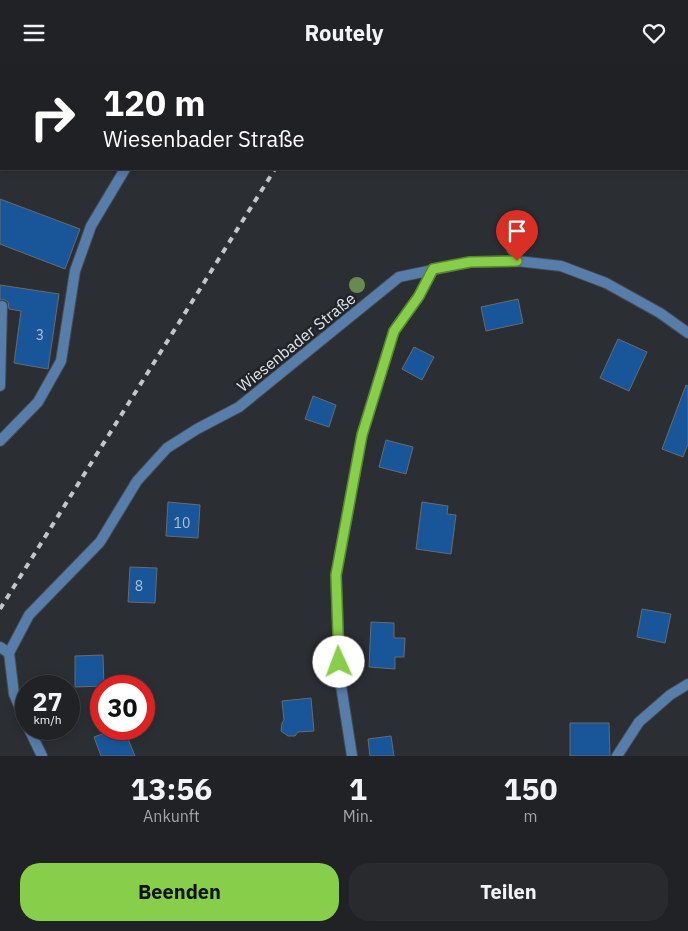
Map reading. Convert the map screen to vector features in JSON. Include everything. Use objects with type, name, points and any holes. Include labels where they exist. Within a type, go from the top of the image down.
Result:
[{"type":"street","points":[[0,441],[38,402],[61,361],[75,271],[91,225],[124,170]]},
{"type":"street","name":"Wiesenbader Straße","points":[[9,653],[29,615],[100,542],[137,481],[167,448],[197,429],[239,407],[399,277],[470,262],[517,261],[561,266],[606,283],[660,313],[688,333]]},
{"type":"street","points":[[352,756],[340,679],[336,575],[362,435],[394,331],[419,296],[433,269]]},
{"type":"street","points":[[0,386],[2,306]]},
{"type":"street","points":[[0,647],[9,653],[15,696]]},
{"type":"street","points":[[617,756],[639,722],[670,695],[688,684]]},
{"type":"street","points":[[34,740],[42,756]]},
{"type":"building","points":[[0,199],[80,229],[65,269],[0,244]]},
{"type":"building","points":[[0,285],[59,294],[48,369],[14,363],[21,311],[9,309],[8,302],[0,300]]},
{"type":"building","points":[[518,299],[523,323],[486,331],[481,307]]},
{"type":"building","points":[[618,339],[647,352],[629,391],[600,378]]},
{"type":"building","points":[[414,347],[434,357],[422,380],[402,369]]},
{"type":"building","points":[[686,385],[688,386],[688,444],[683,457],[662,449]]},
{"type":"building","points":[[313,396],[336,405],[329,427],[305,419]]},
{"type":"building","points":[[386,440],[413,447],[406,474],[379,467]]},
{"type":"building","points":[[168,502],[200,505],[198,538],[166,536]]},
{"type":"building","points":[[422,502],[448,506],[447,514],[456,515],[451,554],[416,549]]},
{"type":"building","points":[[130,567],[157,568],[155,603],[128,602]]},
{"type":"building","points":[[642,609],[671,614],[665,643],[637,637]]},
{"type":"building","points":[[371,622],[394,623],[394,638],[405,638],[404,657],[395,657],[395,669],[369,667]]},
{"type":"building","points":[[103,655],[104,675],[90,675],[90,686],[80,687],[80,675],[75,675],[75,656]]},
{"type":"building","points":[[311,698],[314,731],[298,732],[295,736],[288,736],[281,731],[284,720],[282,701]]},
{"type":"building","points":[[570,723],[609,723],[610,756],[570,756]]},
{"type":"building","points":[[391,736],[394,756],[370,756],[368,739]]},
{"type":"building","points":[[95,740],[128,740],[135,756],[101,756]]},
{"type":"railway","points":[[0,609],[274,170]]},
{"type":"route","points":[[339,662],[336,575],[362,435],[394,331],[419,296],[433,269],[470,262],[517,261]]}]
